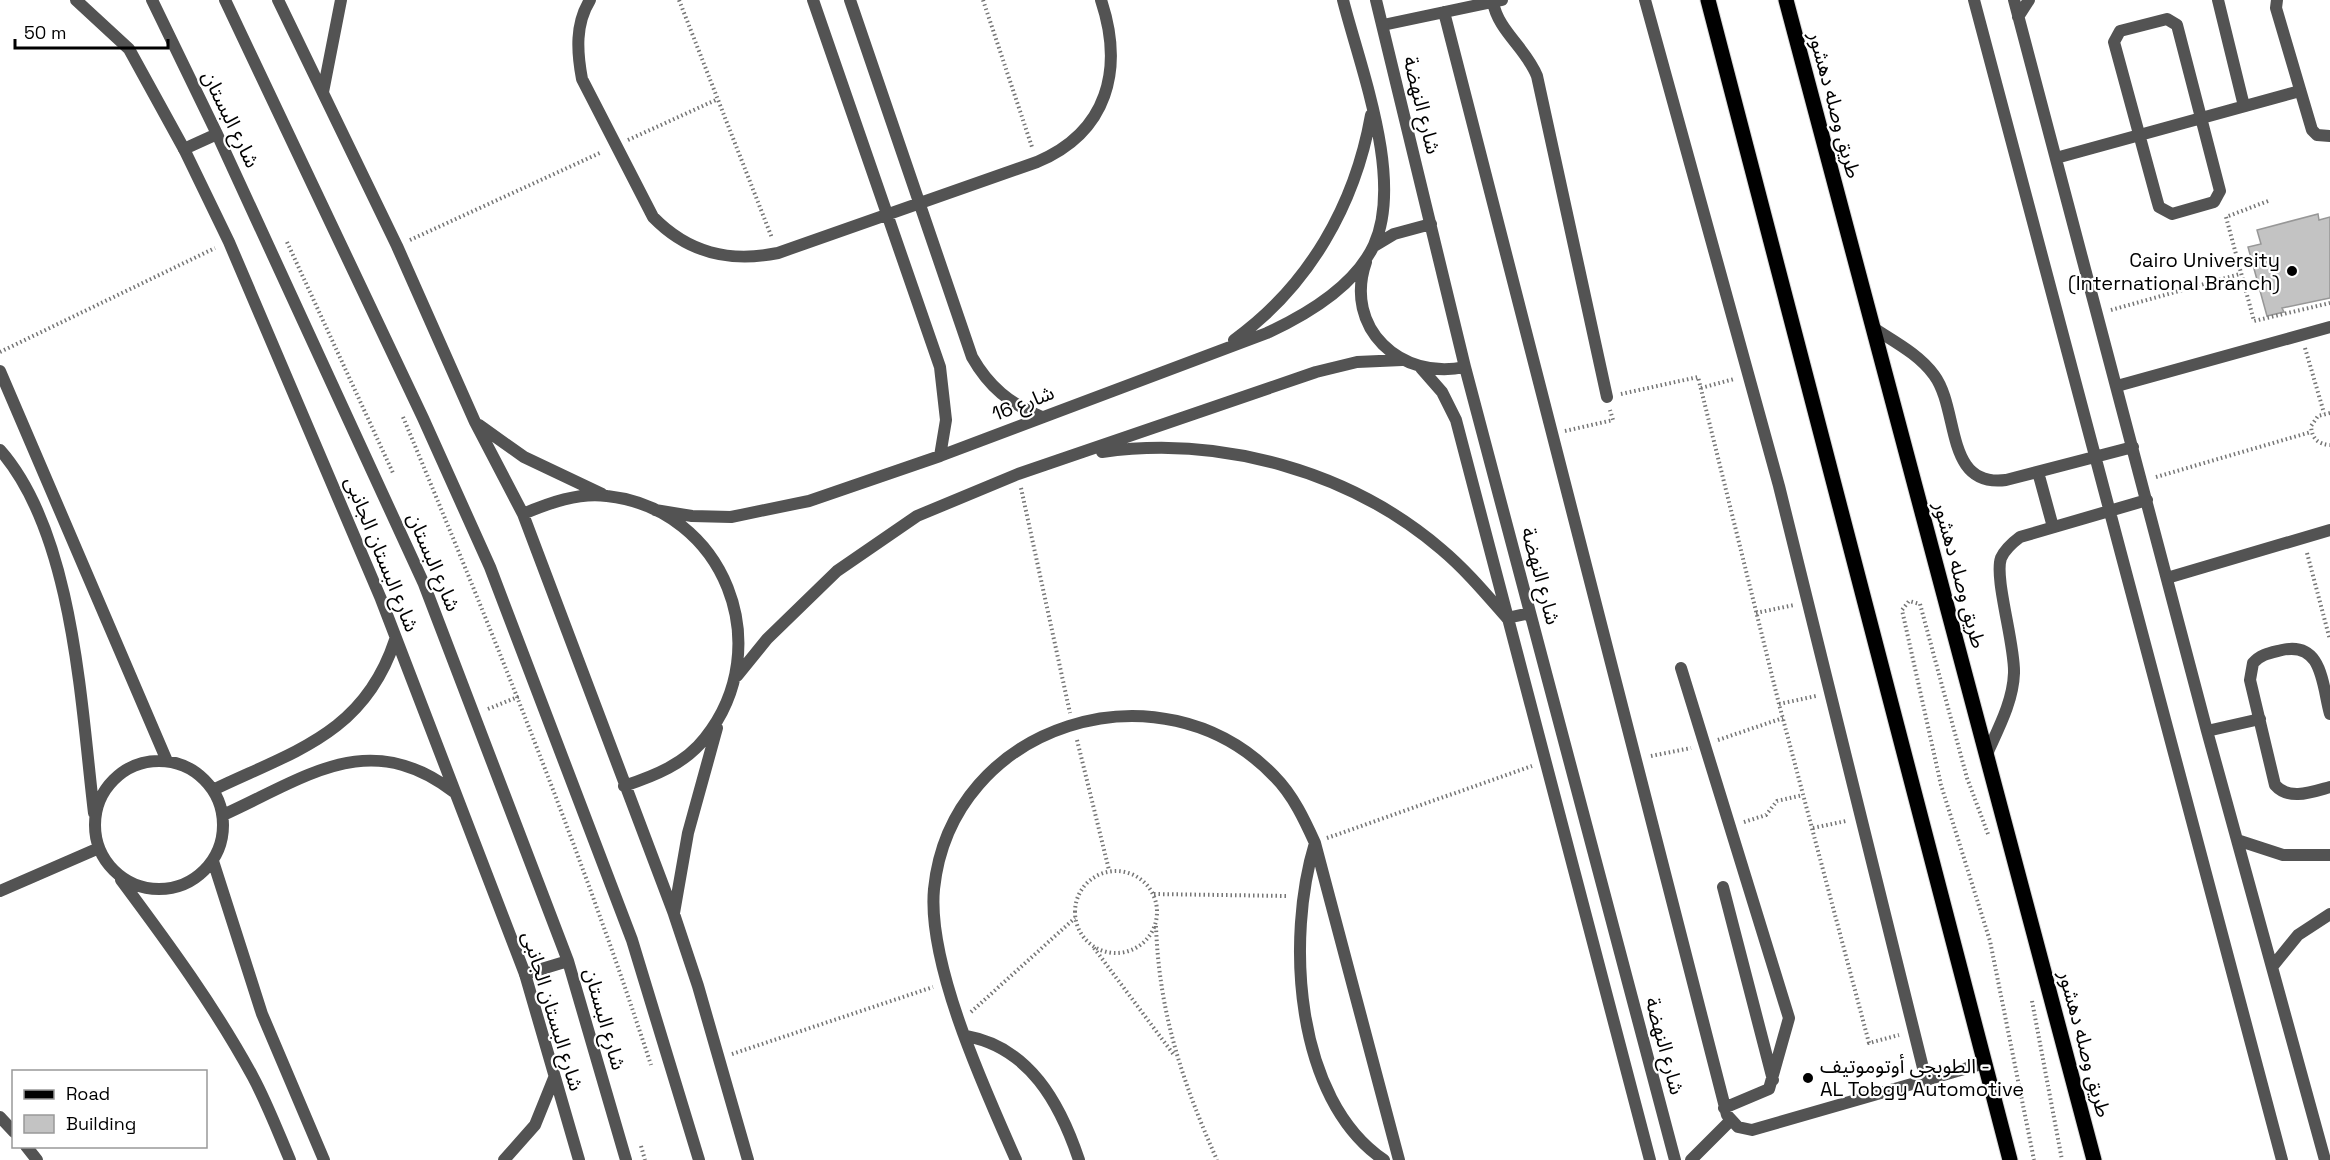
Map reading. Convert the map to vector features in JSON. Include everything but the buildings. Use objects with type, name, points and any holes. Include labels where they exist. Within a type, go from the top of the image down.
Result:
[{"type":"main road","points":[[1708,0],[2010,1160]]},
{"type":"main road","name":"طريق وصله دهشور","points":[[1786,0],[2094,1160]]},
{"type":"street","name":"شارع البستان الجانبى","points":[[76,0],[129,50],[184,149],[229,242],[381,599],[525,974],[579,1160]]},
{"type":"street","name":"شارع البستان","points":[[152,0],[217,134],[424,584],[568,961],[626,1160]]},
{"type":"street","points":[[225,0],[423,418],[490,567],[534,690],[632,940],[699,1160]]},
{"type":"street","points":[[278,0],[397,246],[476,422],[523,514],[674,914],[748,1160]]},
{"type":"street","points":[[323,92],[341,0]]},
{"type":"street","points":[[591,0],[579,30],[577,54],[582,79],[653,217],[669,233],[688,246],[710,254],[732,258],[778,253],[1037,162],[1072,143],[1101,105],[1109,82],[1112,59],[1111,35],[1101,0]]},
{"type":"street","points":[[813,0],[940,367],[945,402],[940,456]]},
{"type":"street","points":[[850,0],[972,357],[994,388],[1025,410],[1042,417]]},
{"type":"street","points":[[1343,0],[1379,137],[1384,191],[1384,209],[1374,246],[1364,269],[1362,304],[1376,336],[1387,349],[1402,360],[1421,368],[1451,370],[1465,367]]},
{"type":"street","name":"شارع النهضة","points":[[1376,0],[1465,367],[1675,1160]]},
{"type":"street","points":[[1645,0],[1749,375],[1831,693],[1926,1080]]},
{"type":"street","points":[[1974,0],[2282,1160]]},
{"type":"street","points":[[2014,0],[2207,731],[2325,1160]]},
{"type":"street","points":[[2018,17],[2029,0]]},
{"type":"street","points":[[2218,0],[2244,106]]},
{"type":"street","points":[[2277,0],[2276,8],[2312,130],[2323,137],[2330,136]]},
{"type":"street","points":[[1383,25],[1498,1],[1497,18],[1525,52],[1537,75],[1607,397]]},
{"type":"street","points":[[1444,12],[1724,1108],[1731,1121],[1738,1127],[1752,1130],[1985,1063]]},
{"type":"street","points":[[2167,19],[2177,25],[2220,191],[2214,202],[2179,213],[2165,212],[2160,207],[2139,135],[2114,42],[2120,31],[2167,19]]},
{"type":"street","points":[[2056,158],[2300,91]]},
{"type":"street","points":[[1223,348],[1282,299],[1323,246],[1353,185],[1372,111]]},
{"type":"street","points":[[184,149],[217,134]]},
{"type":"street","points":[[1374,246],[1394,234],[1431,224]]},
{"type":"street","name":"شارع 16","points":[[654,510],[692,516],[731,517],[769,511],[809,501],[940,456],[1267,333],[1307,312],[1357,270],[1374,246]]},
{"type":"street","points":[[1872,327],[1923,362],[1934,375],[1949,406],[1959,452],[1968,470],[1976,476],[1996,481],[2133,447]]},
{"type":"street","points":[[2117,386],[2330,327]]},
{"type":"street","points":[[737,676],[801,603],[876,542],[916,516],[1018,474],[1316,372],[1357,362],[1402,360]]},
{"type":"street","points":[[1421,368],[1442,392],[1456,420],[1650,1160]]},
{"type":"street","points":[[0,371],[167,761]]},
{"type":"street","points":[[476,422],[524,457],[578,485],[654,510],[688,531],[715,561],[733,597],[740,636],[737,676],[722,714],[698,792],[674,914]]},
{"type":"street","points":[[1074,456],[1122,449],[1171,447],[1210,450],[1267,461],[1314,475],[1359,495],[1425,537],[1476,581],[1507,618]]},
{"type":"street","points":[[0,450],[33,505],[58,569],[72,636],[99,848],[189,974],[233,1043],[254,1078],[290,1160]]},
{"type":"street","points":[[2038,472],[2053,527]]},
{"type":"street","points":[[523,514],[549,503],[606,495]]},
{"type":"street","points":[[1986,756],[2005,714],[2014,674],[2013,654],[1999,572],[2001,559],[2008,546],[2020,537],[2147,500]]},
{"type":"street","points":[[2167,578],[2330,530]]},
{"type":"street","points":[[1507,618],[1530,613]]},
{"type":"street","points":[[213,790],[322,737],[339,725],[368,696],[384,669],[396,640]]},
{"type":"street","points":[[2330,714],[2313,656],[2297,648],[2267,654],[2253,663],[2250,680],[2273,779],[2279,789],[2294,795],[2330,787]]},
{"type":"street","points":[[1681,668],[1789,1018],[1769,1089],[1762,1094],[1724,1108]]},
{"type":"street","points":[[624,786],[654,777],[681,761],[704,740],[722,714]]},
{"type":"street","points":[[1016,1160],[966,1036],[948,982],[936,937],[934,891],[937,868],[952,824],[976,785],[1010,754],[1030,741],[1073,723],[1127,716],[1182,724],[1208,732],[1256,760],[1276,778],[1296,806],[1315,843],[1399,1160]]},
{"type":"street","points":[[2207,731],[2260,719]]},
{"type":"street","points":[[223,815],[336,764],[357,760],[378,760],[409,766],[438,780],[454,792]]},
{"type":"street","points":[[95,819],[99,802],[107,787],[119,775],[134,766],[150,761],[167,761],[194,770],[213,790],[223,815],[223,839],[213,861],[201,874],[186,884],[168,889],[141,886],[117,874]]},
{"type":"street","points":[[2237,840],[2283,855],[2330,855]]},
{"type":"street","points":[[1315,843],[1302,896],[1300,975],[1316,1057],[1326,1083],[1350,1129],[1365,1146],[1384,1160]]},
{"type":"street","points":[[0,891],[99,848]]},
{"type":"street","points":[[213,861],[262,1014],[324,1160]]},
{"type":"street","points":[[1723,887],[1773,1080]]},
{"type":"street","points":[[2272,968],[2298,935],[2330,914]]},
{"type":"street","points":[[525,974],[568,961]]},
{"type":"street","points":[[966,1036],[998,1045],[1026,1064],[1055,1107],[1079,1160]]},
{"type":"street","points":[[504,1160],[535,1125],[554,1078]]},
{"type":"street","points":[[0,1117],[12,1130]]},
{"type":"street","points":[[1691,1160],[1731,1121]]},
{"type":"street","points":[[28,1148],[37,1160]]},
{"type":"path","points":[[679,0],[778,253]]},
{"type":"path","points":[[983,0],[1037,162]]},
{"type":"path","points":[[397,246],[718,99]]},
{"type":"path","points":[[2268,201],[2226,217],[2254,321],[2330,303]]},
{"type":"path","points":[[0,352],[229,242]]},
{"type":"path","points":[[2097,314],[2240,274]]},
{"type":"path","points":[[2301,335],[2324,413]]},
{"type":"path","points":[[1701,388],[1749,375]]},
{"type":"path","points":[[1552,434],[1613,420],[1607,397],[1698,377],[1779,704],[1869,1043],[1914,1031]]},
{"type":"path","points":[[400,412],[519,696],[608,935],[653,1070]]},
{"type":"path","points":[[2330,413],[2324,413],[2313,420],[2311,432],[2318,442],[2330,446]]},
{"type":"path","points":[[2142,481],[2311,432]]},
{"type":"path","points":[[1018,474],[1073,723],[1109,870]]},
{"type":"path","points":[[2314,550],[2307,553],[2330,640]]},
{"type":"path","points":[[1990,840],[1967,778],[1920,604],[1909,601],[1902,610],[1943,794],[1990,941],[2034,1160]]},
{"type":"path","points":[[1756,613],[1808,602]]},
{"type":"path","points":[[474,715],[534,690]]},
{"type":"path","points":[[1779,704],[1831,693]]},
{"type":"path","points":[[1636,760],[1704,744],[1783,718]]},
{"type":"path","points":[[1315,843],[1544,761]]},
{"type":"path","points":[[1730,826],[1766,815],[1777,801],[1803,795]]},
{"type":"path","points":[[1813,828],[1861,817]]},
{"type":"path","points":[[1092,945],[1112,953],[1134,950],[1151,935],[1158,915],[1154,894],[1149,886],[1135,875],[1109,870],[1092,878],[1080,891],[1075,918],[1078,928],[1176,1058]]},
{"type":"path","points":[[1154,894],[1302,896]]},
{"type":"path","points":[[961,1022],[1075,918]]},
{"type":"path","points":[[1156,925],[1161,992],[1176,1058],[1217,1160]]},
{"type":"path","points":[[718,1059],[948,982]]},
{"type":"path","points":[[2031,996],[2062,1160]]},
{"type":"place","name":"Cairo University (International Branch)","points":[[2292,271]]},
{"type":"place","name":"الطوبجى أوتوموتيف - AL Tobgy Automotive","points":[[1808,1078]]}]
